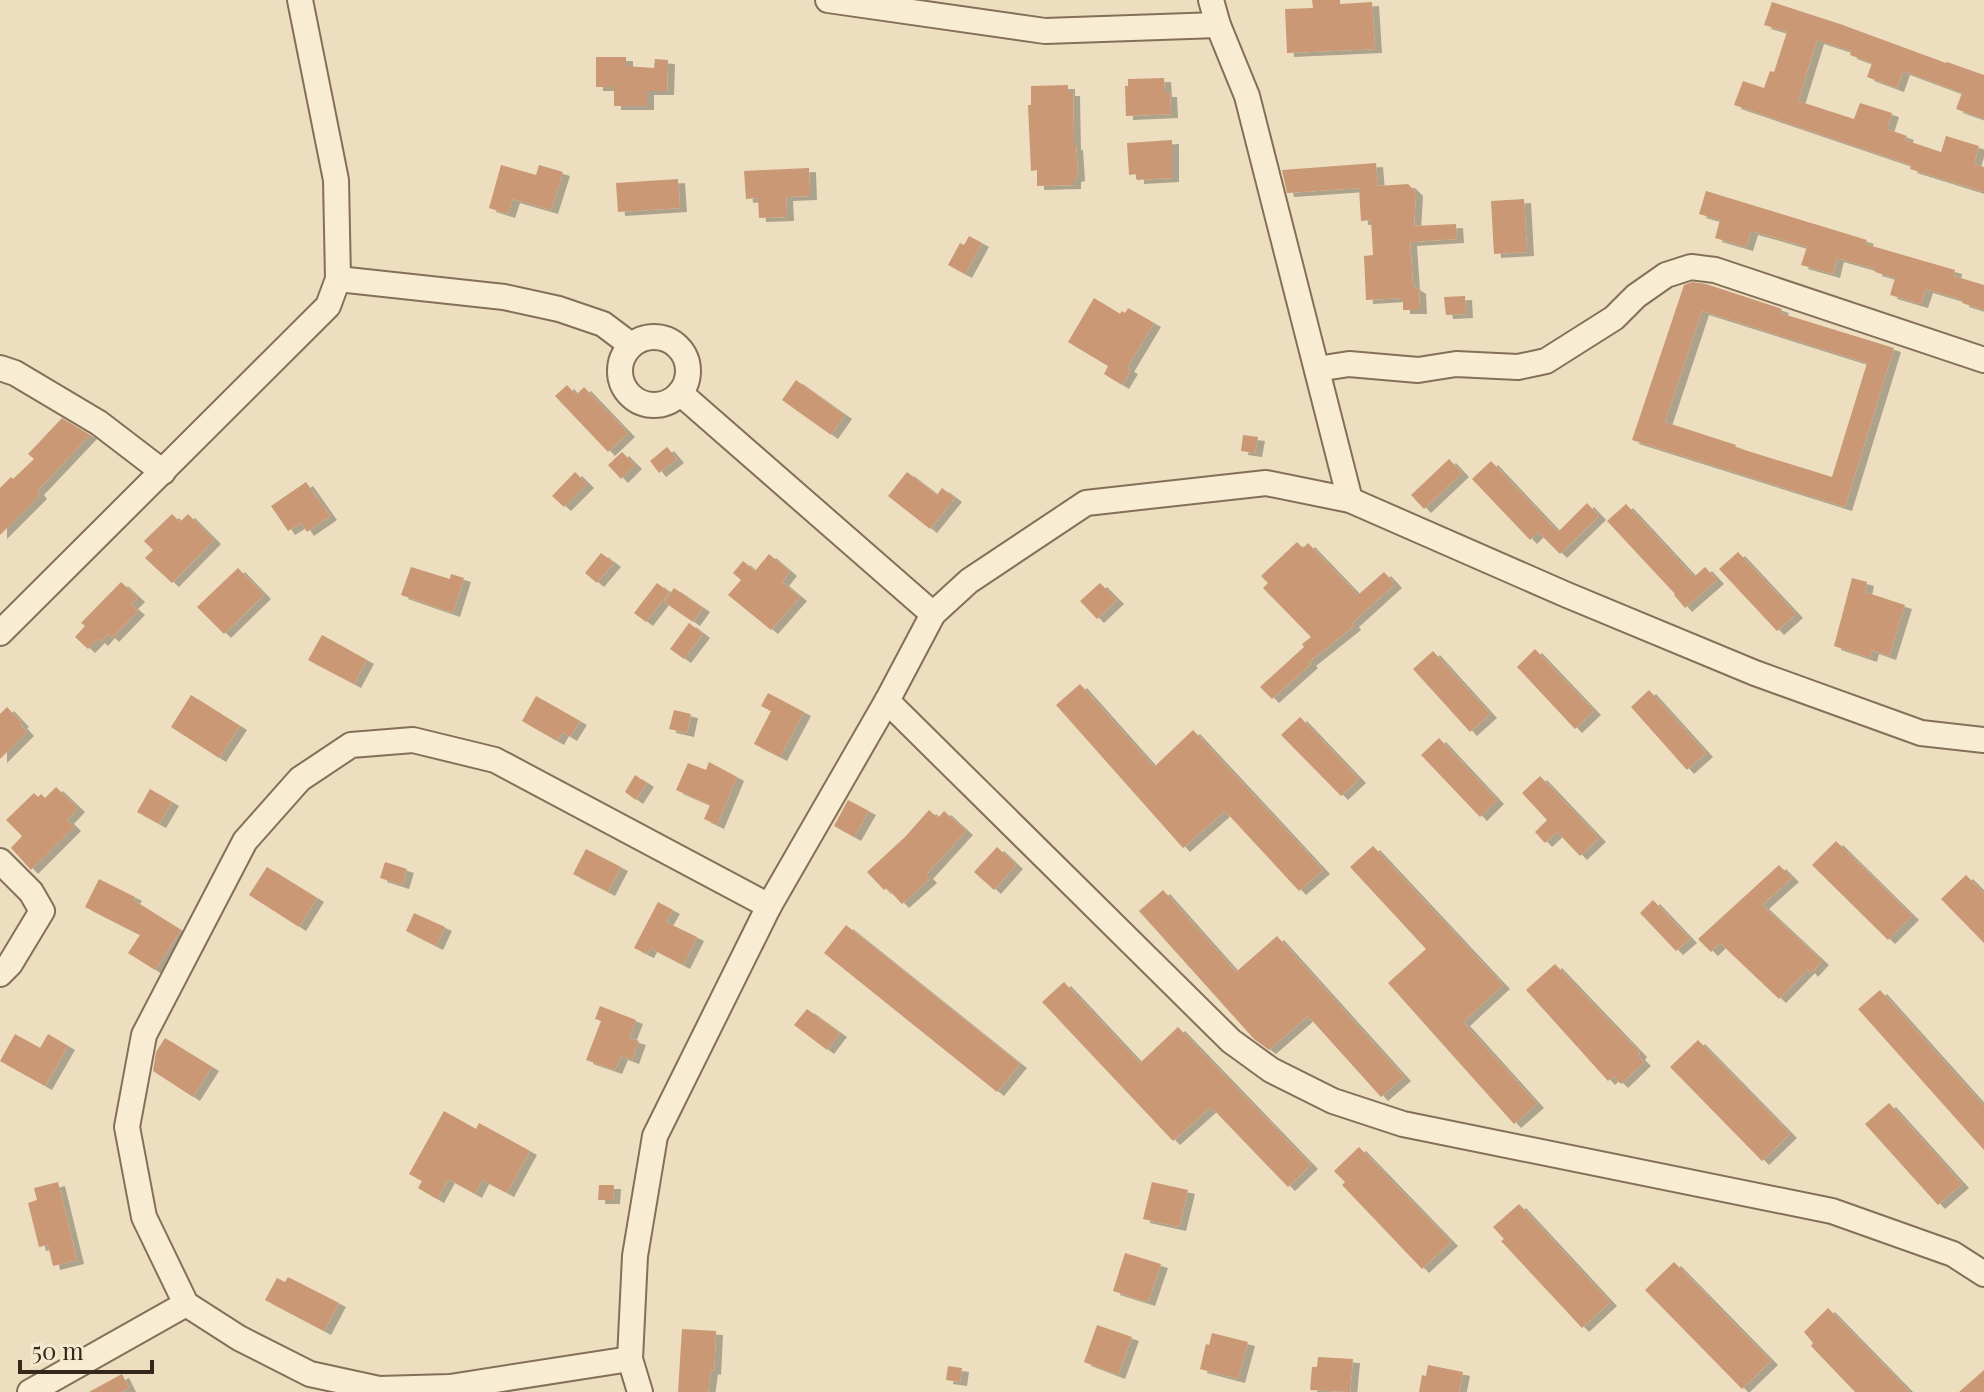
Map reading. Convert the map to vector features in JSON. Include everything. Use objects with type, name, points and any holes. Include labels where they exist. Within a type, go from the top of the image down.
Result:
[{"type":"lane","points":[[0,633],[328,306],[338,279],[336,180],[300,0]]},
{"type":"lane","points":[[828,0],[1045,31],[1218,25]]},
{"type":"lane","points":[[1211,0],[1247,96],[1350,500]]},
{"type":"lane","points":[[1317,369],[1349,364],[1418,370],[1456,364],[1518,367],[1546,361],[1614,318],[1636,296],[1666,275],[1691,267],[1715,270],[1984,360]]},
{"type":"lane","points":[[338,279],[504,297],[559,309],[603,324],[631,345]]},
{"type":"lane","points":[[650,337],[670,340],[685,355],[689,375],[680,393],[665,404],[646,405],[629,396],[620,379],[621,360],[631,345],[650,337]]},
{"type":"lane","points":[[0,368],[15,373],[99,423],[163,472]]},
{"type":"lane","points":[[680,393],[933,614]]},
{"type":"lane","points":[[640,1392],[630,1359],[635,1256],[655,1136],[769,906],[887,701],[933,614],[969,581],[1086,503],[1266,483],[1350,500],[1755,673],[1921,733],[1984,740]]},
{"type":"lane","points":[[887,701],[1231,1041],[1271,1070],[1333,1101],[1403,1124],[1832,1211],[1953,1254],[1984,1274]]},
{"type":"lane","points":[[630,1359],[450,1387],[379,1389],[310,1374],[239,1338],[186,1304],[144,1217],[127,1127],[144,1035],[245,841],[300,779],[351,745],[413,740],[495,760],[769,906]]},
{"type":"lane","points":[[0,861],[31,892],[42,911],[10,964],[0,974]]},
{"type":"lane","points":[[30,1392],[186,1304]]},
{"type":"building","points":[[1312,0],[1340,0],[1340,4],[1372,2],[1375,49],[1287,53],[1285,9],[1313,8]]},
{"type":"building","points":[[1772,2],[1984,75],[1984,119],[1956,109],[1962,93],[1903,71],[1897,88],[1867,77],[1872,63],[1850,55],[1851,51],[1817,40],[1798,101],[1854,119],[1860,103],[1892,113],[1887,129],[1907,136],[1905,140],[1941,152],[1946,136],[1979,146],[1974,164],[1984,167],[1984,192],[1910,169],[1911,165],[1734,105],[1743,81],[1764,88],[1770,71],[1774,72],[1787,32],[1764,25]]},
{"type":"building","points":[[596,57],[626,57],[626,66],[654,68],[655,59],[668,60],[667,91],[647,91],[647,106],[614,106],[614,87],[596,87]]},
{"type":"building","points":[[1164,78],[1165,93],[1170,93],[1171,114],[1126,116],[1125,86],[1128,86],[1128,79]]},
{"type":"building","points":[[1068,85],[1068,92],[1073,92],[1078,177],[1074,178],[1074,185],[1037,186],[1037,170],[1031,171],[1028,105],[1031,105],[1031,86]]},
{"type":"building","points":[[1172,140],[1172,178],[1137,180],[1137,174],[1129,175],[1127,143]]},
{"type":"building","points":[[1376,163],[1378,186],[1408,184],[1416,192],[1414,226],[1456,224],[1457,239],[1410,242],[1413,286],[1419,290],[1420,310],[1403,310],[1403,300],[1399,298],[1366,300],[1364,256],[1373,255],[1371,220],[1361,221],[1359,188],[1287,193],[1282,170]]},
{"type":"building","points":[[501,165],[536,175],[539,165],[563,172],[551,210],[513,199],[508,214],[489,208]]},
{"type":"building","points":[[809,168],[810,196],[786,197],[787,217],[759,218],[758,198],[746,199],[744,171]]},
{"type":"building","points":[[678,179],[680,208],[618,212],[616,183]]},
{"type":"building","points":[[1706,191],[1867,240],[1865,244],[1955,270],[1954,276],[1984,285],[1984,310],[1926,289],[1921,304],[1890,295],[1895,278],[1837,258],[1833,274],[1801,265],[1807,247],[1751,231],[1746,247],[1715,238],[1720,220],[1699,214]]},
{"type":"building","points":[[1524,199],[1527,252],[1494,254],[1491,201]]},
{"type":"building","points":[[969,236],[982,243],[965,274],[948,265],[960,243],[964,245]]},
{"type":"building","points":[[1692,282],[1706,284],[1782,309],[1780,313],[1894,348],[1845,507],[1632,440],[1684,285]],"holes":[[[1702,311],[1867,363],[1832,477],[1665,422]]]},
{"type":"building","points":[[1465,296],[1466,314],[1446,315],[1444,297]]},
{"type":"building","points":[[1094,298],[1120,314],[1128,308],[1154,323],[1127,368],[1131,370],[1122,385],[1104,374],[1108,366],[1068,342]]},
{"type":"building","points":[[796,380],[845,415],[831,435],[782,400]]},
{"type":"building","points":[[567,385],[576,395],[584,387],[628,433],[608,452],[555,396]]},
{"type":"building","points":[[62,418],[90,435],[37,491],[40,495],[0,535],[0,488],[34,459],[28,454]]},
{"type":"building","points":[[1243,435],[1258,437],[1255,453],[1241,451]]},
{"type":"building","points":[[667,447],[677,459],[659,473],[650,461]]},
{"type":"building","points":[[622,452],[635,465],[621,479],[608,465]]},
{"type":"building","points":[[1449,459],[1462,473],[1424,509],[1411,495]]},
{"type":"building","points":[[1491,461],[1558,532],[1587,503],[1599,516],[1560,554],[1538,532],[1530,540],[1472,479]]},
{"type":"building","points":[[575,472],[587,484],[564,507],[552,496]]},
{"type":"building","points":[[907,472],[937,495],[942,488],[955,498],[930,529],[888,496]]},
{"type":"building","points":[[306,482],[330,516],[307,532],[301,523],[288,531],[271,506]]},
{"type":"building","points":[[1626,504],[1694,577],[1705,567],[1717,580],[1685,608],[1607,521]]},
{"type":"building","points":[[172,514],[180,522],[188,514],[214,540],[172,583],[145,558],[153,550],[144,541]]},
{"type":"building","points":[[1297,542],[1303,548],[1308,543],[1358,595],[1384,572],[1395,584],[1352,623],[1354,626],[1309,662],[1311,664],[1272,699],[1260,687],[1311,637],[1263,588],[1268,583],[1261,576]]},
{"type":"building","points":[[1738,552],[1796,614],[1777,631],[1719,569]]},
{"type":"building","points":[[601,553],[614,563],[597,583],[585,573]]},
{"type":"building","points":[[769,554],[790,572],[782,582],[800,597],[771,630],[728,595],[741,580],[733,573],[743,561],[755,571]]},
{"type":"building","points":[[411,567],[450,579],[451,574],[464,578],[453,613],[401,595]]},
{"type":"building","points":[[238,568],[264,595],[224,634],[197,607]]},
{"type":"building","points":[[1852,578],[1867,582],[1865,592],[1905,605],[1889,656],[1872,650],[1870,658],[1834,646]]},
{"type":"building","points":[[121,582],[138,598],[131,605],[138,611],[112,638],[108,634],[88,649],[75,637],[85,626],[81,623]]},
{"type":"building","points":[[657,583],[669,592],[646,622],[634,613]]},
{"type":"building","points":[[1100,583],[1117,600],[1097,619],[1080,601]]},
{"type":"building","points":[[674,588],[703,608],[693,622],[664,602]]},
{"type":"building","points":[[689,623],[703,634],[684,659],[670,649]]},
{"type":"building","points":[[322,635],[367,660],[354,684],[308,660]]},
{"type":"building","points":[[1535,649],[1594,711],[1575,729],[1517,667]]},
{"type":"building","points":[[1433,651],[1490,714],[1470,732],[1413,669]]},
{"type":"building","points":[[1080,684],[1154,767],[1193,730],[1323,870],[1299,891],[1225,811],[1183,848],[1056,705]]},
{"type":"building","points":[[1649,690],[1706,753],[1687,770],[1631,707]]},
{"type":"building","points":[[768,693],[804,712],[780,757],[754,744],[771,711],[761,706]]},
{"type":"building","points":[[191,695],[240,726],[219,758],[171,727]]},
{"type":"building","points":[[536,696],[580,721],[570,737],[562,732],[557,741],[522,721]]},
{"type":"building","points":[[7,707],[27,732],[0,759],[0,714]]},
{"type":"building","points":[[674,710],[691,714],[687,733],[669,729]]},
{"type":"building","points":[[1300,717],[1359,779],[1341,796],[1281,735]]},
{"type":"building","points":[[1439,738],[1497,800],[1480,817],[1421,755]]},
{"type":"building","points":[[709,762],[737,777],[717,825],[704,819],[710,805],[676,790],[688,763],[706,770]]},
{"type":"building","points":[[635,775],[647,783],[636,800],[625,792]]},
{"type":"building","points":[[1540,776],[1599,838],[1580,856],[1557,832],[1545,843],[1535,832],[1547,820],[1522,793]]},
{"type":"building","points":[[56,787],[78,808],[67,820],[74,827],[31,870],[11,848],[22,836],[6,820],[34,793],[45,798]]},
{"type":"building","points":[[150,789],[172,802],[159,824],[137,812]]},
{"type":"building","points":[[848,800],[869,811],[854,837],[834,826]]},
{"type":"building","points":[[929,810],[938,818],[944,811],[966,831],[926,875],[930,879],[902,904],[867,872]]},
{"type":"building","points":[[1836,841],[1912,916],[1888,940],[1812,865]]},
{"type":"building","points":[[1373,846],[1503,985],[1463,1022],[1537,1104],[1514,1124],[1388,983],[1426,949],[1350,867]]},
{"type":"building","points":[[997,847],[1016,865],[994,890],[974,872]]},
{"type":"building","points":[[586,849],[621,867],[608,892],[573,874]]},
{"type":"building","points":[[385,862],[407,869],[402,885],[380,878]]},
{"type":"building","points":[[1779,865],[1792,878],[1762,905],[1822,961],[1811,973],[1808,969],[1779,999],[1720,943],[1711,952],[1698,939]]},
{"type":"building","points":[[267,867],[317,898],[299,927],[249,895]]},
{"type":"building","points":[[1966,875],[1984,893],[1984,943],[1941,899]]},
{"type":"building","points":[[99,879],[135,897],[133,900],[181,930],[155,970],[128,953],[140,935],[85,907]]},
{"type":"building","points":[[1163,890],[1236,972],[1277,936],[1404,1077],[1381,1097],[1308,1016],[1269,1050],[1254,1039],[1139,911]]},
{"type":"building","points":[[1653,900],[1690,939],[1676,951],[1640,913]]},
{"type":"building","points":[[658,902],[673,910],[666,922],[697,937],[683,965],[650,948],[647,954],[634,948]]},
{"type":"building","points":[[414,913],[445,927],[436,946],[406,931]]},
{"type":"building","points":[[846,925],[1020,1064],[997,1092],[824,953]]},
{"type":"building","points":[[1555,964],[1640,1053],[1638,1056],[1644,1062],[1621,1084],[1613,1076],[1608,1081],[1526,990]]},
{"type":"building","points":[[1064,982],[1140,1063],[1178,1027],[1311,1165],[1288,1187],[1211,1107],[1173,1141],[1042,1002]]},
{"type":"building","points":[[1880,990],[1984,1106],[1984,1150],[1858,1009]]},
{"type":"building","points":[[600,1006],[636,1020],[629,1038],[639,1041],[632,1060],[621,1056],[615,1070],[586,1060],[601,1021],[595,1019]]},
{"type":"building","points":[[807,1009],[840,1033],[827,1050],[794,1025]]},
{"type":"building","points":[[15,1034],[40,1048],[48,1034],[68,1046],[45,1086],[0,1061]]},
{"type":"building","points":[[165,1038],[212,1067],[193,1097],[153,1071],[156,1052]]},
{"type":"building","points":[[1698,1040],[1790,1134],[1762,1161],[1670,1067]]},
{"type":"building","points":[[1889,1103],[1962,1184],[1938,1205],[1865,1124]]},
{"type":"building","points":[[444,1111],[476,1129],[479,1123],[530,1151],[507,1193],[482,1180],[475,1194],[448,1179],[437,1199],[418,1188],[422,1181],[409,1174]]},
{"type":"building","points":[[1359,1147],[1451,1242],[1422,1269],[1342,1185],[1345,1182],[1334,1171]]},
{"type":"building","points":[[58,1182],[77,1260],[53,1266],[48,1245],[39,1247],[28,1203],[37,1200],[34,1188]]},
{"type":"building","points":[[1152,1182],[1188,1190],[1179,1227],[1143,1219]]},
{"type":"building","points":[[599,1185],[614,1185],[613,1200],[598,1200]]},
{"type":"building","points":[[1519,1204],[1610,1302],[1582,1328],[1501,1241],[1504,1239],[1493,1227]]},
{"type":"building","points":[[1125,1253],[1161,1264],[1148,1302],[1113,1291]]},
{"type":"building","points":[[1674,1262],[1771,1361],[1742,1389],[1645,1290]]},
{"type":"building","points":[[288,1277],[339,1303],[324,1331],[265,1300],[277,1278],[285,1282]]},
{"type":"building","points":[[1828,1308],[1910,1392],[1855,1392],[1811,1346],[1813,1343],[1804,1332]]},
{"type":"building","points":[[1097,1325],[1132,1337],[1118,1375],[1084,1362]]},
{"type":"building","points":[[682,1329],[716,1331],[714,1371],[711,1370],[708,1392],[678,1392]]},
{"type":"building","points":[[1212,1333],[1248,1342],[1238,1379],[1200,1369]]},
{"type":"building","points":[[1318,1357],[1353,1359],[1350,1392],[1310,1390],[1312,1367],[1317,1367]]},
{"type":"building","points":[[1428,1365],[1463,1372],[1459,1392],[1419,1392],[1422,1375],[1426,1376]]},
{"type":"building","points":[[948,1366],[962,1368],[960,1382],[946,1380]]},
{"type":"building","points":[[1984,1370],[1984,1392],[1959,1392]]},
{"type":"building","points":[[122,1374],[129,1388],[122,1392],[89,1392]]}]
